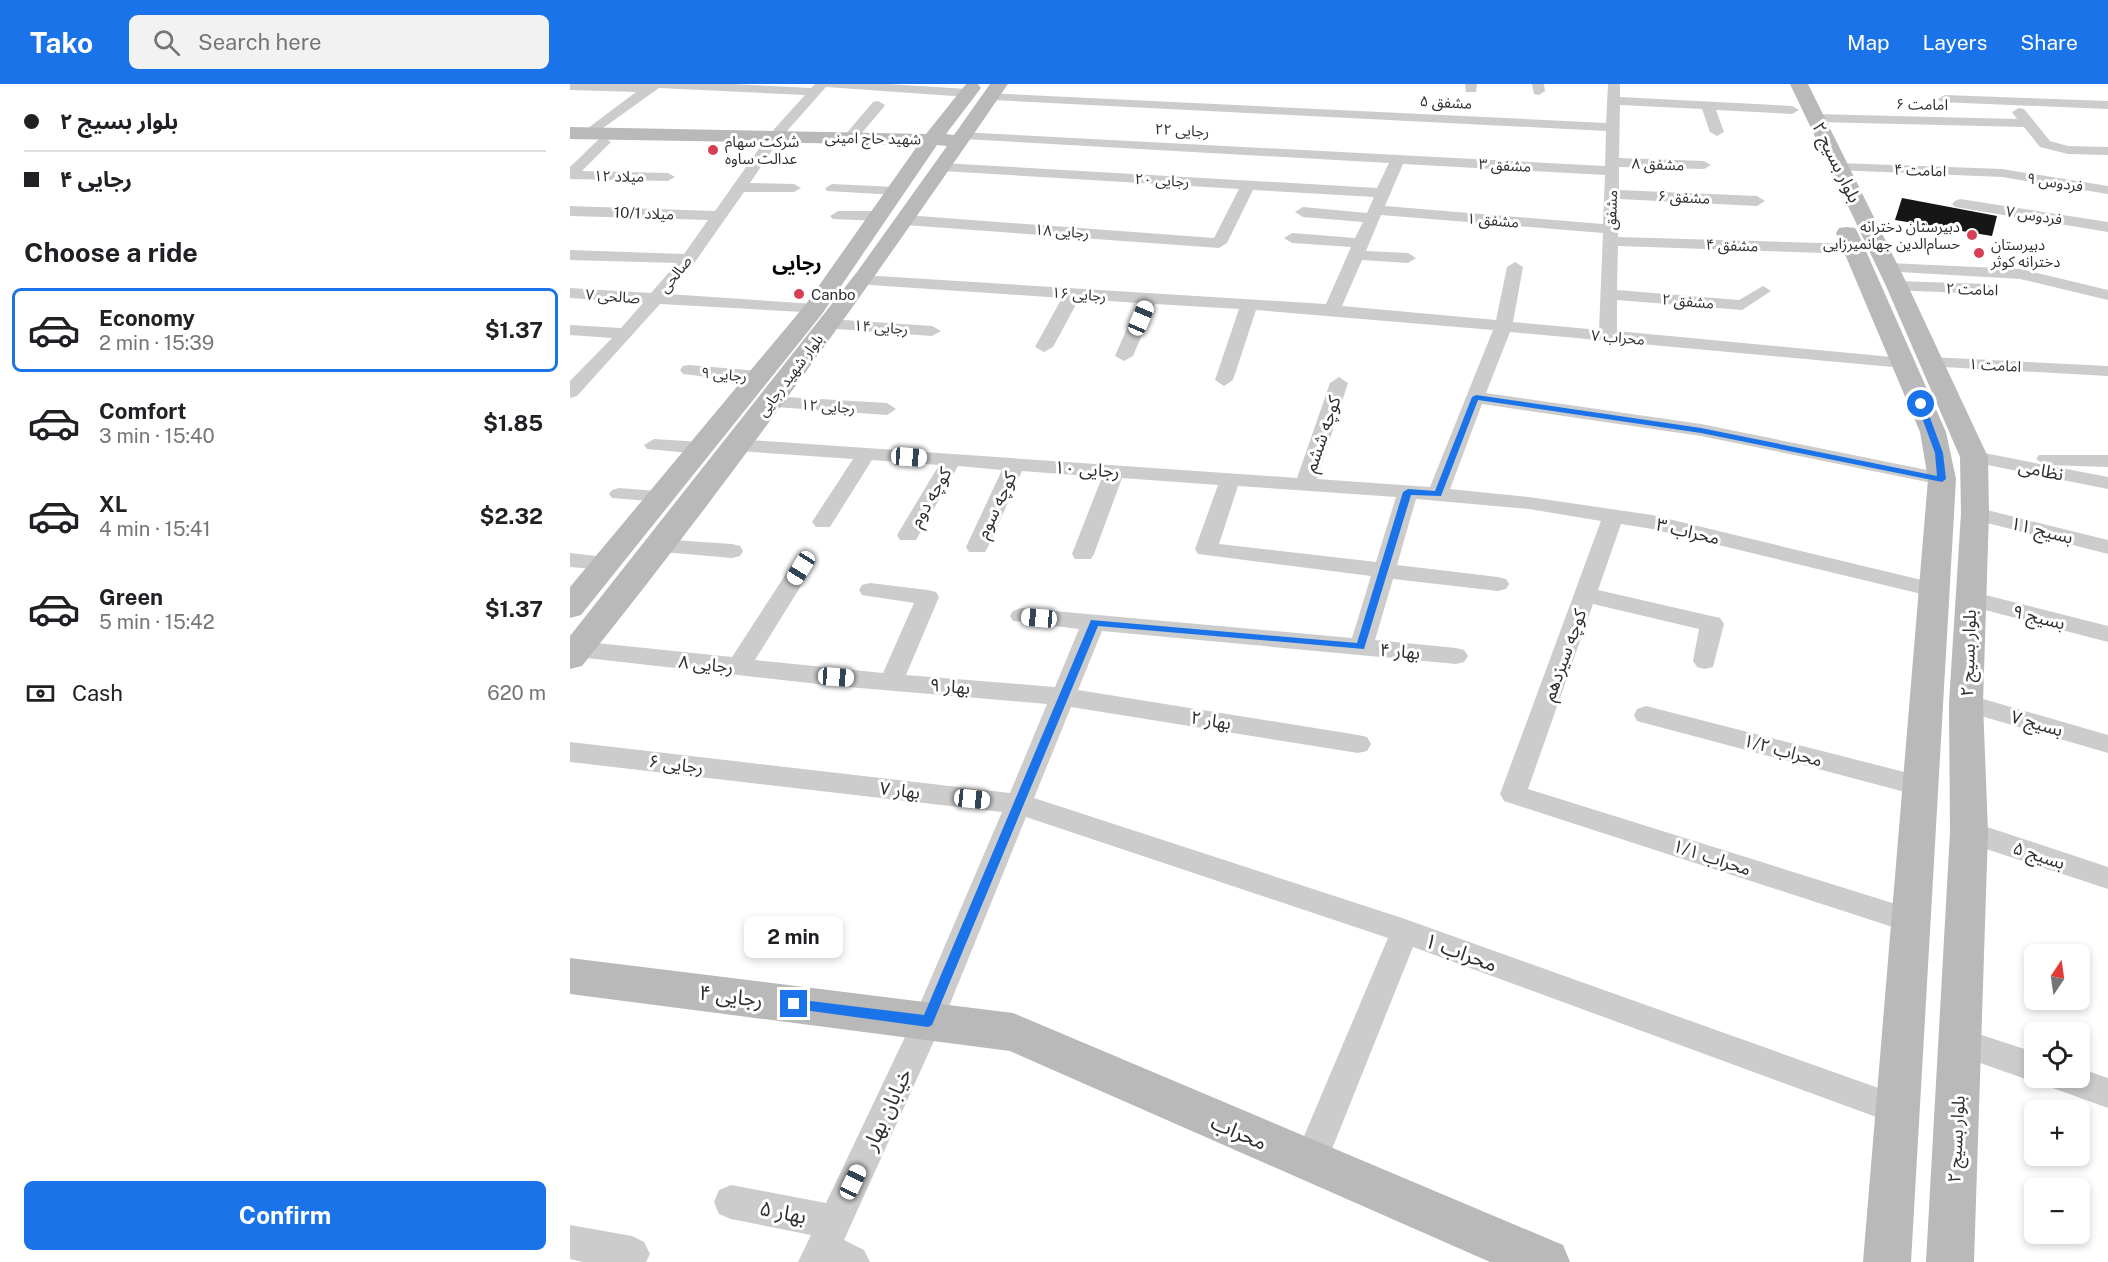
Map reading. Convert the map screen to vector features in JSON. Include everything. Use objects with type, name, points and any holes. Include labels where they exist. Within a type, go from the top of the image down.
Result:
[{"type":"main road","name":"بلوار شهید رجایی","points":[[570,608],[759,377],[862,280],[905,220],[983,89]]},
{"type":"main road","name":"بلوار بسیج ۲","points":[[1801,109],[1839,167],[1892,277],[1917,363],[1940,466],[1934,590],[1887,1262]]},
{"type":"main road","name":"بلوار بسیج ۲","points":[[1801,109],[1854,249],[1917,363],[1974,457],[1976,513],[1966,703],[1969,832],[1950,1262]]},
{"type":"main road","name":"شهید حاج امینی","points":[[570,141],[587,136],[891,143]]},
{"type":"main road","name":"شهید حاج امینی","points":[[771,141],[850,138],[947,147]]},
{"type":"main road","name":"بلوار شهید رجایی","points":[[574,653],[769,402],[896,191],[947,147]]},
{"type":"main road","points":[[1940,466],[1974,457]]},
{"type":"main road","name":"رجایی ۴","points":[[570,976],[928,1022]]},
{"type":"main road","name":"محراب","points":[[928,1022],[1013,1032],[1546,1262]]},
{"type":"street","name":"مشفق ۵","points":[[828,84],[983,89],[1278,110],[1613,127]]},
{"type":"street","name":"مشفق","points":[[1608,336],[1611,194],[1615,156],[1614,84]]},
{"type":"street","points":[[1935,84],[1961,121]]},
{"type":"street","points":[[575,86],[818,88]]},
{"type":"street","points":[[570,175],[587,136],[653,86]]},
{"type":"street","name":"صالحی","points":[[570,392],[626,334],[688,259],[771,141],[818,88]]},
{"type":"street","points":[[1945,99],[2108,105]]},
{"type":"street","name":"امامت ۶","points":[[1614,102],[1684,100],[1708,107],[1801,109],[1961,121],[2028,123]]},
{"type":"street","points":[[2010,101],[2044,144],[2068,150],[2108,151]]},
{"type":"street","points":[[850,138],[878,105]]},
{"type":"street","points":[[1708,107],[1717,132]]},
{"type":"street","name":"رجایی ۲۲","points":[[947,147],[1398,158]]},
{"type":"street","name":"رجایی ۲۰","points":[[947,147],[1186,182],[1383,193]]},
{"type":"street","points":[[1647,148],[1682,151]]},
{"type":"street","name":"مشفق ۳","points":[[1398,158],[1615,156]]},
{"type":"street","name":"مشفق ۸","points":[[1615,156],[1704,165]]},
{"type":"street","points":[[1332,310],[1398,158]]},
{"type":"street","name":"امامت ۴","points":[[1839,167],[2002,173]]},
{"type":"street","name":"فردوس ۹","points":[[2002,173],[2108,190]]},
{"type":"street","name":"میلاد ۱۲","points":[[570,175],[668,177]]},
{"type":"street","points":[[1178,198],[1186,182]]},
{"type":"street","name":"رجایی ۱۸","points":[[905,220],[1219,243],[1248,185]]},
{"type":"street","points":[[737,187],[794,188]]},
{"type":"street","points":[[832,188],[896,191]]},
{"type":"street","name":"مشفق ۶","points":[[1611,194],[1757,201]]},
{"type":"street","name":"فردوس ۷","points":[[1960,204],[2108,227]]},
{"type":"street","name":"میلاد 10/1","points":[[570,211],[717,216]]},
{"type":"street","name":"مشفق ۱","points":[[1303,212],[1374,214],[1610,235]]},
{"type":"street","points":[[838,216],[879,216]]},
{"type":"street","name":"مشفق ۴","points":[[1610,235],[1854,249]]},
{"type":"street","points":[[1292,238],[1408,258]]},
{"type":"street","points":[[570,255],[688,259]]},
{"type":"street","points":[[1438,494],[1503,326],[1515,267]]},
{"type":"street","points":[[1892,277],[2019,274],[2108,295]]},
{"type":"street","name":"امامت ۲","points":[[1892,277],[2047,292],[2108,295]]},
{"type":"street","name":"رجایی ۱۶","points":[[862,280],[1332,310]]},
{"type":"street","name":"مشفق ۲","points":[[1609,294],[1742,305],[1763,291]]},
{"type":"street","name":"صالحی ۷","points":[[570,293],[736,303]]},
{"type":"street","points":[[1044,347],[1073,294]]},
{"type":"street","points":[[1124,356],[1149,298]]},
{"type":"street","name":"رجایی ۱۴","points":[[736,303],[932,331]]},
{"type":"street","points":[[1224,380],[1249,305]]},
{"type":"street","name":"محراب ۷","points":[[1332,310],[1917,363]]},
{"type":"street","points":[[570,330],[626,334]]},
{"type":"street","name":"امامت ۱","points":[[1917,363],[2108,371]]},
{"type":"street","points":[[570,364],[595,366]]},
{"type":"street","name":"رجایی ۹","points":[[689,370],[759,377]]},
{"type":"street","name":"کوچه ششم","points":[[1305,485],[1339,383]]},
{"type":"street","points":[[1476,397],[1940,466]]},
{"type":"street","name":"رجایی ۱۲","points":[[769,402],[887,409]]},
{"type":"street","points":[[654,445],[701,448]]},
{"type":"street","name":"رجایی ۱۰","points":[[737,445],[1438,494]]},
{"type":"street","points":[[823,522],[866,454]]},
{"type":"street","points":[[1974,457],[2108,461]]},
{"type":"street","name":"نظامی","points":[[1974,457],[2108,483]]},
{"type":"street","name":"کوچه دوم","points":[[908,535],[952,460]]},
{"type":"street","name":"کوچه سوم","points":[[977,546],[1015,464]]},
{"type":"street","points":[[1083,554],[1113,471]]},
{"type":"street","points":[[1230,479],[1206,549],[1498,584]]},
{"type":"street","points":[[1361,647],[1408,492]]},
{"type":"street","points":[[619,494],[661,496]]},
{"type":"street","name":"محراب ۳","points":[[1438,494],[1529,503],[1652,522],[1934,590]]},
{"type":"street","name":"۱۱ بسیج","points":[[1976,513],[2108,547]]},
{"type":"street","name":"کوچه سیزدهم","points":[[1513,794],[1614,516]]},
{"type":"street","points":[[659,546],[732,550]]},
{"type":"street","points":[[570,560],[606,563]]},
{"type":"street","points":[[738,667],[801,568]]},
{"type":"street","points":[[870,590],[928,597],[891,681]]},
{"type":"street","points":[[1585,595],[1712,624],[1705,661]]},
{"type":"street","name":"۹ بسیج","points":[[1970,599],[2108,634]]},
{"type":"street","name":"بهار ۴","points":[[1021,616],[1456,656]]},
{"type":"street","name":"خیابان بهار","points":[[831,1248],[928,1022],[1094,622]]},
{"type":"street","name":"رجایی ۸","points":[[574,653],[836,677]]},
{"type":"street","name":"بهار ۹","points":[[836,677],[1063,697]]},
{"type":"street","name":"بهار ۲","points":[[1063,697],[1358,744]]},
{"type":"street","name":"۷ بسیج","points":[[1966,703],[2108,744]]},
{"type":"street","name":"محراب ۱/۲","points":[[1646,715],[1920,786]]},
{"type":"street","name":"رجایی ۶","points":[[570,752],[781,777]]},
{"type":"street","name":"بهار ۷","points":[[781,777],[1019,804]]},
{"type":"street","name":"محراب ۱/۱","points":[[1513,794],[1911,921]]},
{"type":"street","name":"محراب ۱","points":[[1019,804],[1405,931],[1898,1110]]},
{"type":"street","name":"۵ بسیج","points":[[1969,832],[2108,878]]},
{"type":"street","points":[[1310,1162],[1405,931]]},
{"type":"street","points":[[1960,1042],[2024,1064]]},
{"type":"street","points":[[2090,1087],[2108,1093]]},
{"type":"street","name":"بهار ۵","points":[[731,1202],[831,1248]]},
{"type":"street","points":[[570,1242],[632,1254]]},
{"type":"building","points":[[1902,198],[1997,216],[1992,236],[1895,220]]},
{"type":"place","name":"شرکت سهام عدالت ساوه","points":[[713,150]]},
{"type":"place","name":"دبیرستان دخترانه حسام‌الدین جهانمیرزایی","points":[[1972,235]]},
{"type":"place","name":"دبیرستان دخترانه کوثر","points":[[1979,253]]},
{"type":"place","name":"Canbo","points":[[799,294]]},
{"type":"district","name":"رجایی","points":[[797,263]]},
{"type":"route","points":[[794,1004],[928,1022],[1094,622],[1361,647],[1408,492],[1438,494],[1476,397],[1701,430],[1942,479],[1939,453],[1921,404]]}]
